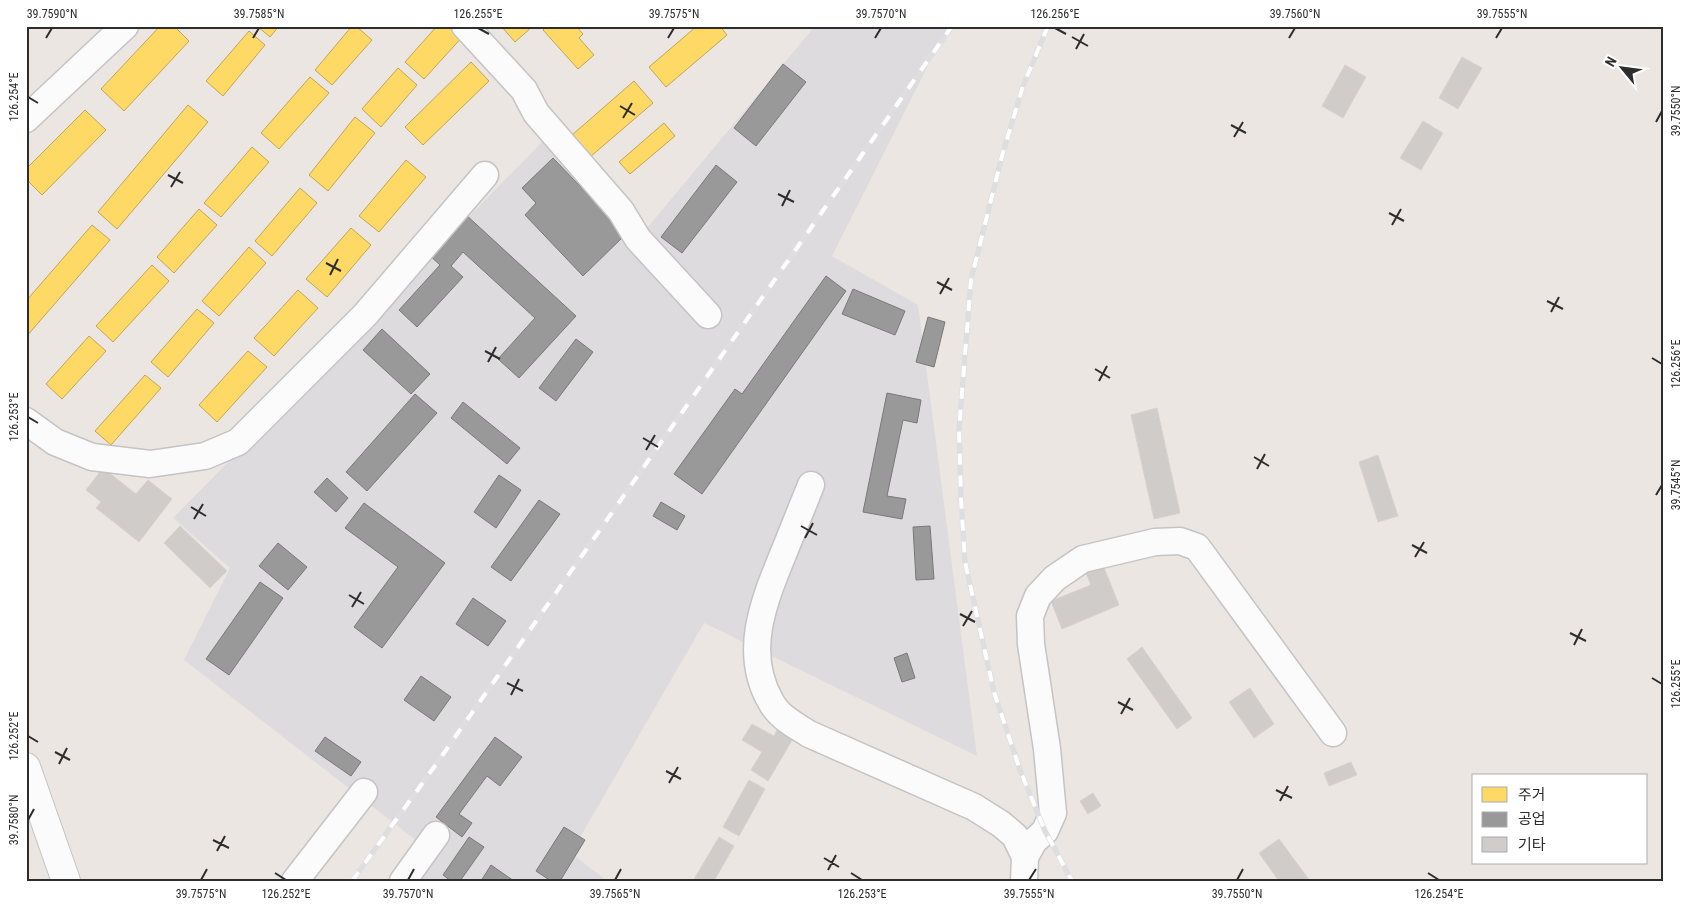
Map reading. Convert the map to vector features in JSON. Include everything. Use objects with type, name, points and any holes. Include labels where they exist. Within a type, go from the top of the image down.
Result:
[{"type":"street","points":[[26,119],[125,26]]},
{"type":"street","points":[[465,26],[524,90],[536,114],[621,211],[638,238],[708,315]]},
{"type":"street","points":[[26,421],[55,442],[92,457],[150,464],[205,456],[238,442],[365,315],[485,175]]},
{"type":"street","points":[[811,485],[763,603],[756,648],[760,676],[771,704],[788,721],[809,734],[974,807],[1001,824],[1015,836],[1024,869]]},
{"type":"street","points":[[1024,869],[1034,842],[1044,831],[1053,813],[1047,749],[1031,644],[1030,616],[1038,596],[1055,578],[1083,559],[1155,542],[1180,541],[1198,547],[1333,734]]},
{"type":"street","points":[[26,767],[66,881]]},
{"type":"street","points":[[295,881],[364,792]]},
{"type":"street","points":[[403,881],[436,835]]},
{"type":"shaded area","points":[[815,26],[948,26],[832,256],[918,305],[977,756],[704,623],[571,853],[607,881],[412,881],[431,852],[184,660],[230,568],[173,518],[544,140],[648,227]]},
{"type":"building: 주거","points":[[160,26],[174,26],[189,41],[124,111],[101,89]]},
{"type":"building: 주거","points":[[257,26],[279,26],[270,37]]},
{"type":"building: 주거","points":[[352,26],[356,26],[372,40],[332,85],[315,70]]},
{"type":"building: 주거","points":[[437,26],[457,26],[465,34],[424,79],[405,62]]},
{"type":"building: 주거","points":[[501,26],[533,26],[515,42]]},
{"type":"building: 주거","points":[[547,26],[576,26],[583,34],[579,38],[594,55],[578,69],[543,30]]},
{"type":"building: 주거","points":[[697,26],[720,26],[727,35],[666,87],[649,67]]},
{"type":"building: 주거","points":[[249,31],[265,45],[223,96],[206,81]]},
{"type":"building: 주거","points":[[471,62],[489,81],[423,145],[405,127]]},
{"type":"building: 주거","points":[[398,68],[417,85],[381,127],[362,109]]},
{"type":"building: 주거","points":[[310,77],[329,93],[279,149],[261,133]]},
{"type":"building: 주거","points":[[634,81],[653,103],[590,157],[572,135]]},
{"type":"building: 주거","points":[[188,105],[208,122],[117,229],[98,212]]},
{"type":"building: 주거","points":[[85,110],[106,130],[42,195],[26,179],[26,169]]},
{"type":"building: 주거","points":[[355,117],[375,133],[328,191],[309,175]]},
{"type":"building: 주거","points":[[664,123],[675,136],[630,174],[619,162]]},
{"type":"building: 주거","points":[[252,147],[269,162],[221,217],[204,203]]},
{"type":"building: 주거","points":[[406,160],[426,177],[379,232],[359,216]]},
{"type":"building: 주거","points":[[300,188],[317,203],[272,256],[255,241]]},
{"type":"building: 주거","points":[[199,209],[217,225],[174,273],[157,257]]},
{"type":"building: 주거","points":[[92,225],[110,240],[26,337],[26,301]]},
{"type":"building: 주거","points":[[351,228],[371,245],[327,297],[306,279]]},
{"type":"building: 주거","points":[[249,247],[266,263],[219,316],[202,301]]},
{"type":"building: 주거","points":[[152,265],[169,281],[113,342],[96,326]]},
{"type":"building: 주거","points":[[298,290],[318,308],[274,356],[254,338]]},
{"type":"building: 주거","points":[[197,309],[214,323],[168,377],[151,362]]},
{"type":"building: 주거","points":[[89,336],[106,351],[62,399],[46,384]]},
{"type":"building: 주거","points":[[248,351],[267,367],[217,422],[199,405]]},
{"type":"building: 주거","points":[[145,375],[161,388],[111,445],[95,431]]},
{"type":"building: 공업","points":[[783,64],[806,82],[756,146],[734,128]]},
{"type":"building: 공업","points":[[553,158],[626,234],[583,276],[525,215],[536,203],[522,188]]},
{"type":"building: 공업","points":[[716,165],[737,182],[682,253],[661,237]]},
{"type":"building: 공업","points":[[464,213],[576,316],[519,378],[498,359],[535,318],[463,252],[451,266],[463,277],[417,327],[399,310],[440,265],[427,253]]},
{"type":"building: 공업","points":[[826,276],[846,291],[702,494],[674,474],[735,389],[742,394]]},
{"type":"building: 공업","points":[[853,289],[905,311],[895,335],[842,314]]},
{"type":"building: 공업","points":[[928,317],[945,322],[934,367],[916,362]]},
{"type":"building: 공업","points":[[382,329],[430,374],[411,394],[363,350]]},
{"type":"building: 공업","points":[[576,339],[593,352],[556,401],[539,388]]},
{"type":"building: 공업","points":[[887,393],[921,400],[917,423],[903,420],[887,496],[906,499],[902,519],[863,512]]},
{"type":"building: 공업","points":[[415,394],[437,413],[367,491],[346,472]]},
{"type":"building: 공업","points":[[463,402],[520,448],[507,464],[451,418]]},
{"type":"building: 공업","points":[[499,475],[521,490],[496,528],[474,512]]},
{"type":"building: 공업","points":[[327,478],[348,498],[336,512],[314,492]]},
{"type":"building: 공업","points":[[539,500],[560,514],[511,581],[491,567]]},
{"type":"building: 공업","points":[[661,502],[685,516],[677,530],[653,516]]},
{"type":"building: 공업","points":[[364,503],[445,563],[382,648],[354,627],[398,567],[345,528]]},
{"type":"building: 공업","points":[[930,526],[934,579],[916,580],[913,527]]},
{"type":"building: 공업","points":[[278,543],[307,567],[288,590],[259,566]]},
{"type":"building: 공업","points":[[260,582],[283,598],[229,675],[206,659]]},
{"type":"building: 공업","points":[[473,598],[506,621],[488,646],[456,624]]},
{"type":"building: 공업","points":[[907,653],[915,678],[902,682],[894,658]]},
{"type":"building: 공업","points":[[421,676],[451,697],[434,721],[404,700]]},
{"type":"building: 공업","points":[[325,737],[361,762],[351,776],[315,751]]},
{"type":"building: 공업","points":[[495,737],[522,757],[500,786],[487,776],[459,814],[472,823],[462,837],[436,817]]},
{"type":"building: 공업","points":[[564,827],[585,840],[560,881],[551,881],[536,871]]},
{"type":"building: 공업","points":[[469,837],[484,847],[460,881],[451,881],[443,875]]},
{"type":"building: 공업","points":[[491,865],[514,881],[481,881]]},
{"type":"building: 기타","points":[[1462,57],[1482,68],[1458,109],[1439,98]]},
{"type":"building: 기타","points":[[1345,65],[1366,77],[1343,118],[1322,106]]},
{"type":"building: 기타","points":[[1423,121],[1443,133],[1421,170],[1400,158]]},
{"type":"building: 기타","points":[[1157,408],[1180,513],[1154,519],[1131,415]]},
{"type":"building: 기타","points":[[1378,455],[1398,516],[1378,522],[1359,462]]},
{"type":"building: 기타","points":[[103,468],[136,494],[148,480],[172,499],[139,542],[96,508],[101,502],[86,490]]},
{"type":"building: 기타","points":[[180,526],[227,571],[210,588],[164,543]]},
{"type":"building: 기타","points":[[1103,565],[1119,605],[1062,629],[1051,601],[1091,585],[1086,573]]},
{"type":"building: 기타","points":[[1142,647],[1192,718],[1177,729],[1127,659]]},
{"type":"building: 기타","points":[[1250,688],[1274,724],[1254,738],[1229,702]]},
{"type":"building: 기타","points":[[752,724],[774,736],[778,728],[794,737],[768,781],[751,770],[762,752],[742,740]]},
{"type":"building: 기타","points":[[1351,762],[1357,775],[1329,786],[1324,773]]},
{"type":"building: 기타","points":[[749,780],[765,789],[739,836],[723,827]]},
{"type":"building: 기타","points":[[1093,793],[1101,806],[1088,814],[1080,801]]},
{"type":"building: 기타","points":[[719,837],[734,846],[714,881],[693,881]]},
{"type":"building: 기타","points":[[1279,839],[1310,881],[1279,881],[1259,853]]},
{"type":"railway","points":[[352,881],[437,763],[952,26]]},
{"type":"railway","points":[[1048,26],[1023,86],[1002,156],[971,280],[959,430],[965,562],[994,692],[1020,770],[1045,831],[1072,881]]}]
